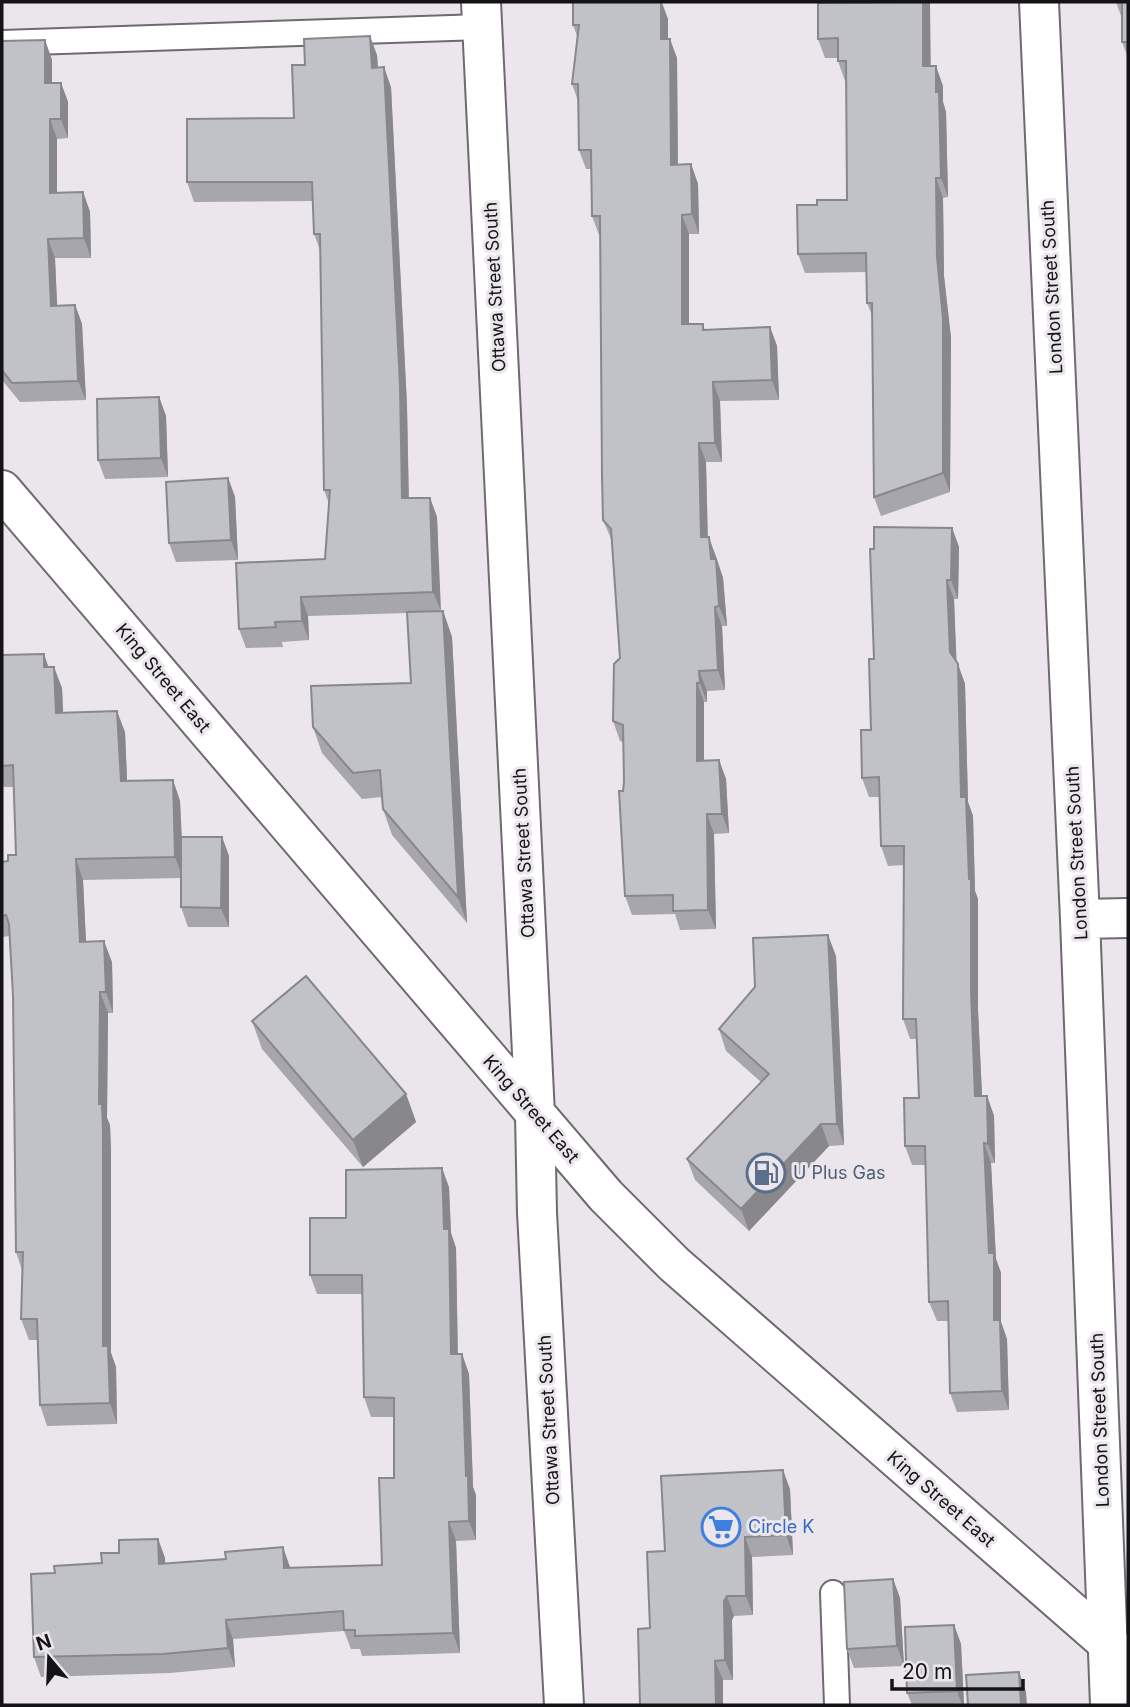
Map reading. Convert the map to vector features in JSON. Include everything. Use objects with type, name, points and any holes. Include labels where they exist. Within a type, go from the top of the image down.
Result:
[{"type":"main road","name":"London Street South","points":[[1039,2],[1080,919],[1118,1653],[1110,1705]]},
{"type":"main road","name":"Ottawa Street South","points":[[481,14],[535,1115],[537,1213],[564,1705]]},
{"type":"main road","name":"King Street East","points":[[2,489],[606,1196],[674,1264],[1118,1653]]},
{"type":"main road","points":[[1080,919],[1128,918]]},
{"type":"lane","points":[[2,43],[481,14]]},
{"type":"lane","points":[[833,1593],[837,1705]]},
{"type":"building","points":[[573,2],[661,2],[661,39],[670,39],[671,165],[691,164],[692,214],[682,215],[682,324],[703,324],[703,330],[770,327],[772,380],[713,382],[715,443],[699,443],[701,537],[709,537],[711,559],[716,559],[719,606],[715,607],[718,670],[699,671],[700,683],[697,683],[697,761],[719,760],[722,814],[707,814],[708,910],[673,911],[673,895],[625,896],[619,791],[623,791],[624,782],[623,725],[613,721],[614,664],[620,658],[611,529],[603,520],[600,216],[592,216],[591,150],[579,150],[578,84],[572,84],[579,25],[573,25]]},
{"type":"building","points":[[923,2],[923,66],[936,66],[936,92],[939,92],[941,178],[936,178],[937,257],[943,319],[943,473],[874,497],[872,303],[867,303],[866,253],[798,254],[797,205],[817,205],[817,200],[847,200],[846,61],[838,61],[838,38],[818,39],[818,3]]},
{"type":"building","points":[[1122,2],[1128,2],[1128,42],[1122,42]]},
{"type":"building","points":[[370,36],[372,68],[384,67],[400,386],[402,498],[430,498],[433,592],[301,597],[302,621],[275,622],[276,627],[239,629],[236,563],[325,559],[330,490],[324,490],[320,234],[314,234],[312,182],[187,182],[187,119],[294,118],[292,65],[305,65],[304,39]]},
{"type":"building","points":[[45,40],[45,83],[61,83],[61,119],[50,119],[50,193],[83,192],[84,238],[48,239],[51,306],[75,305],[78,381],[12,383],[2,370],[2,41]]},
{"type":"building","points":[[159,397],[161,458],[98,460],[97,399]]},
{"type":"building","points":[[228,478],[231,540],[169,543],[166,482]]},
{"type":"building","points":[[874,527],[952,528],[951,580],[947,580],[950,652],[958,664],[961,797],[966,797],[971,879],[975,1096],[987,1096],[988,1144],[984,1143],[989,1253],[994,1253],[994,1320],[1000,1320],[1002,1391],[950,1393],[948,1301],[929,1302],[925,1146],[905,1146],[904,1098],[919,1098],[916,1019],[903,1019],[904,846],[881,846],[879,777],[862,778],[861,730],[871,730],[869,659],[874,659],[870,549],[874,549]]},
{"type":"building","points":[[443,611],[458,897],[383,809],[380,770],[353,773],[313,727],[311,686],[411,683],[407,612]]},
{"type":"building","points":[[44,654],[44,667],[54,667],[56,713],[117,711],[121,781],[173,780],[175,857],[76,859],[80,942],[104,941],[106,992],[100,992],[99,1104],[102,1104],[103,1131],[103,1346],[108,1346],[110,1403],[40,1405],[37,1319],[21,1319],[23,1252],[16,1252],[13,996],[9,924],[6,915],[2,916],[2,862],[8,861],[8,855],[16,855],[13,765],[2,766],[2,655]]},
{"type":"building","points":[[181,837],[222,837],[221,908],[181,907]]},
{"type":"building","points":[[828,935],[837,1124],[821,1124],[741,1209],[687,1159],[769,1074],[719,1029],[755,987],[753,938]]},
{"type":"building","points":[[306,976],[406,1094],[353,1140],[252,1021]]},
{"type":"building","points":[[442,1168],[444,1229],[449,1229],[451,1354],[462,1354],[468,1476],[469,1521],[449,1522],[453,1633],[355,1636],[355,1630],[344,1630],[343,1611],[226,1620],[228,1648],[163,1654],[34,1657],[31,1574],[55,1573],[54,1566],[102,1563],[101,1553],[119,1553],[119,1540],[158,1539],[159,1564],[226,1559],[225,1552],[283,1547],[284,1568],[382,1565],[379,1478],[394,1478],[394,1398],[364,1397],[362,1275],[310,1275],[310,1218],[346,1218],[346,1170]]},
{"type":"building","points":[[783,1470],[786,1535],[745,1537],[746,1596],[727,1596],[724,1601],[725,1660],[715,1661],[716,1705],[640,1705],[638,1629],[650,1628],[647,1552],[665,1551],[661,1476]]},
{"type":"building","points":[[893,1579],[897,1646],[847,1649],[844,1582]]},
{"type":"building","points":[[954,1625],[957,1691],[907,1693],[905,1627]]},
{"type":"building","points":[[1019,1672],[1021,1705],[968,1705],[966,1675]]},
{"type":"place","name":"U Plus Gas","points":[[766,1173]]},
{"type":"place","name":"Circle K","points":[[721,1527]]}]
